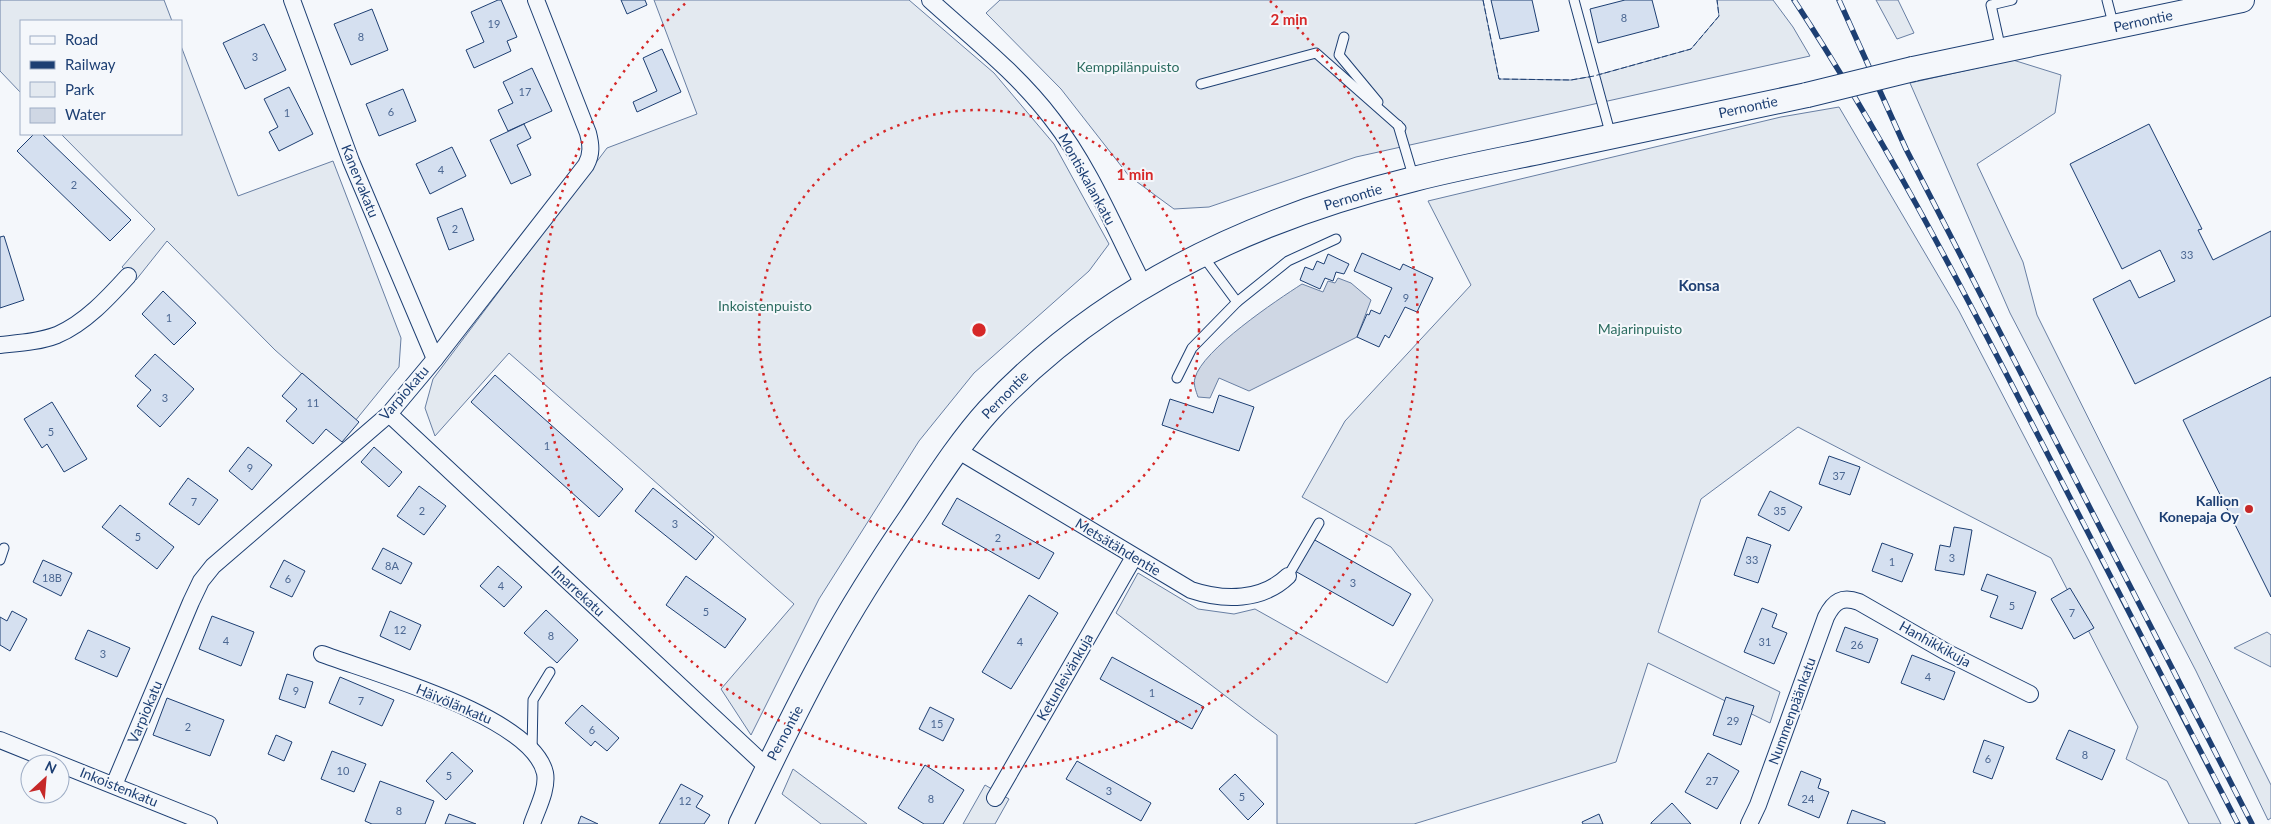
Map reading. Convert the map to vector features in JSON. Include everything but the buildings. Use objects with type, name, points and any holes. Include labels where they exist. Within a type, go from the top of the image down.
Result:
[{"type":"street","name":"Kanervakatu","points":[[292,0],[351,161],[435,359]]},
{"type":"street","name":"Varpiokatu","points":[[114,785],[190,602],[201,581],[213,566],[389,414],[435,359],[579,175],[590,158],[591,144],[588,133],[536,0]]},
{"type":"street","name":"Montiskalankatu","points":[[930,0],[1022,84],[1053,119],[1078,157],[1144,286]]},
{"type":"street","name":"Pernontie","points":[[741,824],[767,767],[828,650],[865,588],[957,450],[987,412],[1031,367],[1070,336],[1144,286],[1202,254],[1288,217],[1414,179],[1807,95],[1912,69],[2242,0]]},
{"type":"street","points":[[0,345],[56,335],[75,326],[111,295],[128,276]]},
{"type":"street","name":"Imarrekatu","points":[[389,414],[767,767]]},
{"type":"street","name":"Metsätähdentie","points":[[957,450],[1191,590],[1209,596],[1252,595],[1277,587],[1288,576]]},
{"type":"street","name":"Ketunleivänkuja","points":[[995,798],[1134,557]]},
{"type":"street","name":"Hanhikkikuja","points":[[1839,600],[1849,598],[1859,602],[1948,652],[2030,694]]},
{"type":"street","name":"Nummenpäänkatu","points":[[1749,824],[1758,805],[1826,617],[1831,606],[1839,600]]},
{"type":"street","name":"Häivölänkatu","points":[[322,654],[476,710],[515,735],[541,763],[545,774],[545,786],[532,824]]},
{"type":"street","name":"Inkoistenkatu","points":[[0,740],[209,824]]},
{"type":"lane","points":[[1574,0],[1611,137]]},
{"type":"lane","points":[[2002,50],[1991,5],[2012,0]]},
{"type":"lane","points":[[2107,0],[2114,27]]},
{"type":"lane","points":[[1344,37],[1339,55],[1401,128],[1414,179]]},
{"type":"lane","points":[[1202,84],[1316,54],[1401,128]]},
{"type":"lane","points":[[1177,378],[1192,348],[1236,302],[1288,261],[1336,239]]},
{"type":"lane","points":[[1202,254],[1236,302]]},
{"type":"lane","points":[[1288,576],[1319,523]]},
{"type":"lane","points":[[0,560],[4,548]]},
{"type":"lane","points":[[532,752],[533,700],[550,672]]},
{"type":"green space","points":[[0,0],[164,0],[172,20],[20,20],[20,92],[0,71]]},
{"type":"green space","name":"Inkoistenpuisto","points":[[654,0],[909,0],[994,73],[1054,144],[1109,244],[1089,271],[974,373],[919,441],[819,599],[751,735],[721,689],[794,604],[509,353],[435,436],[425,408],[433,379],[607,148],[697,114]]},
{"type":"green space","name":"Kemppilänpuisto","points":[[1000,0],[1483,0],[1499,79],[1571,80],[1594,76],[1691,49],[1719,16],[1717,0],[1773,0],[1793,27],[1810,56],[1356,157],[1209,207],[1174,209],[1129,176],[1061,89],[986,13]]},
{"type":"green space","points":[[1876,0],[1898,0],[1914,33],[1897,39]]},
{"type":"green space","points":[[182,49],[238,196],[333,161],[401,338],[399,367],[355,421],[275,350],[167,241],[136,280],[122,267],[155,229],[62,135],[182,135]]},
{"type":"green space","points":[[2013,60],[2061,75],[2055,113],[1977,164],[2023,262],[2037,315],[2271,785],[2271,818],[2268,820],[2196,671],[2010,313],[1910,83]]},
{"type":"green space","name":"Majarinpuisto","points":[[1839,107],[1959,311],[2089,561],[2221,824],[2189,824],[2167,781],[2126,759],[2138,727],[2051,558],[1798,427],[1701,499],[1658,632],[1780,692],[1770,723],[1648,663],[1616,762],[1414,824],[1277,824],[1277,735],[1116,613],[1138,573],[1198,609],[1234,614],[1255,609],[1387,683],[1433,600],[1391,547],[1302,497],[1345,421],[1471,285],[1428,201],[1781,117]]},
{"type":"green space","points":[[2267,632],[2271,635],[2271,667],[2234,648]]},
{"type":"green space","points":[[793,769],[867,824],[821,824],[782,794]]},
{"type":"green space","points":[[985,785],[1009,799],[995,824],[963,824]]},
{"type":"water","points":[[1338,278],[1351,283],[1371,300],[1357,337],[1249,391],[1219,378],[1210,398],[1198,397],[1194,380],[1211,354],[1225,340],[1259,313],[1302,284],[1323,292],[1328,281],[1335,283]]},
{"type":"railway","points":[[1794,0],[1858,102],[1946,259],[2238,824]]},
{"type":"railway","points":[[1839,0],[1906,149],[2252,824]]},
{"type":"fence","points":[[1483,0],[1499,79],[1571,80],[1594,76],[1691,49],[1719,16],[1717,0]]},
{"type":"place","name":"Kallion Konepaja Oy","points":[[2249,509]]},
{"type":"district","name":"Konsa","points":[[1699,286]]}]
